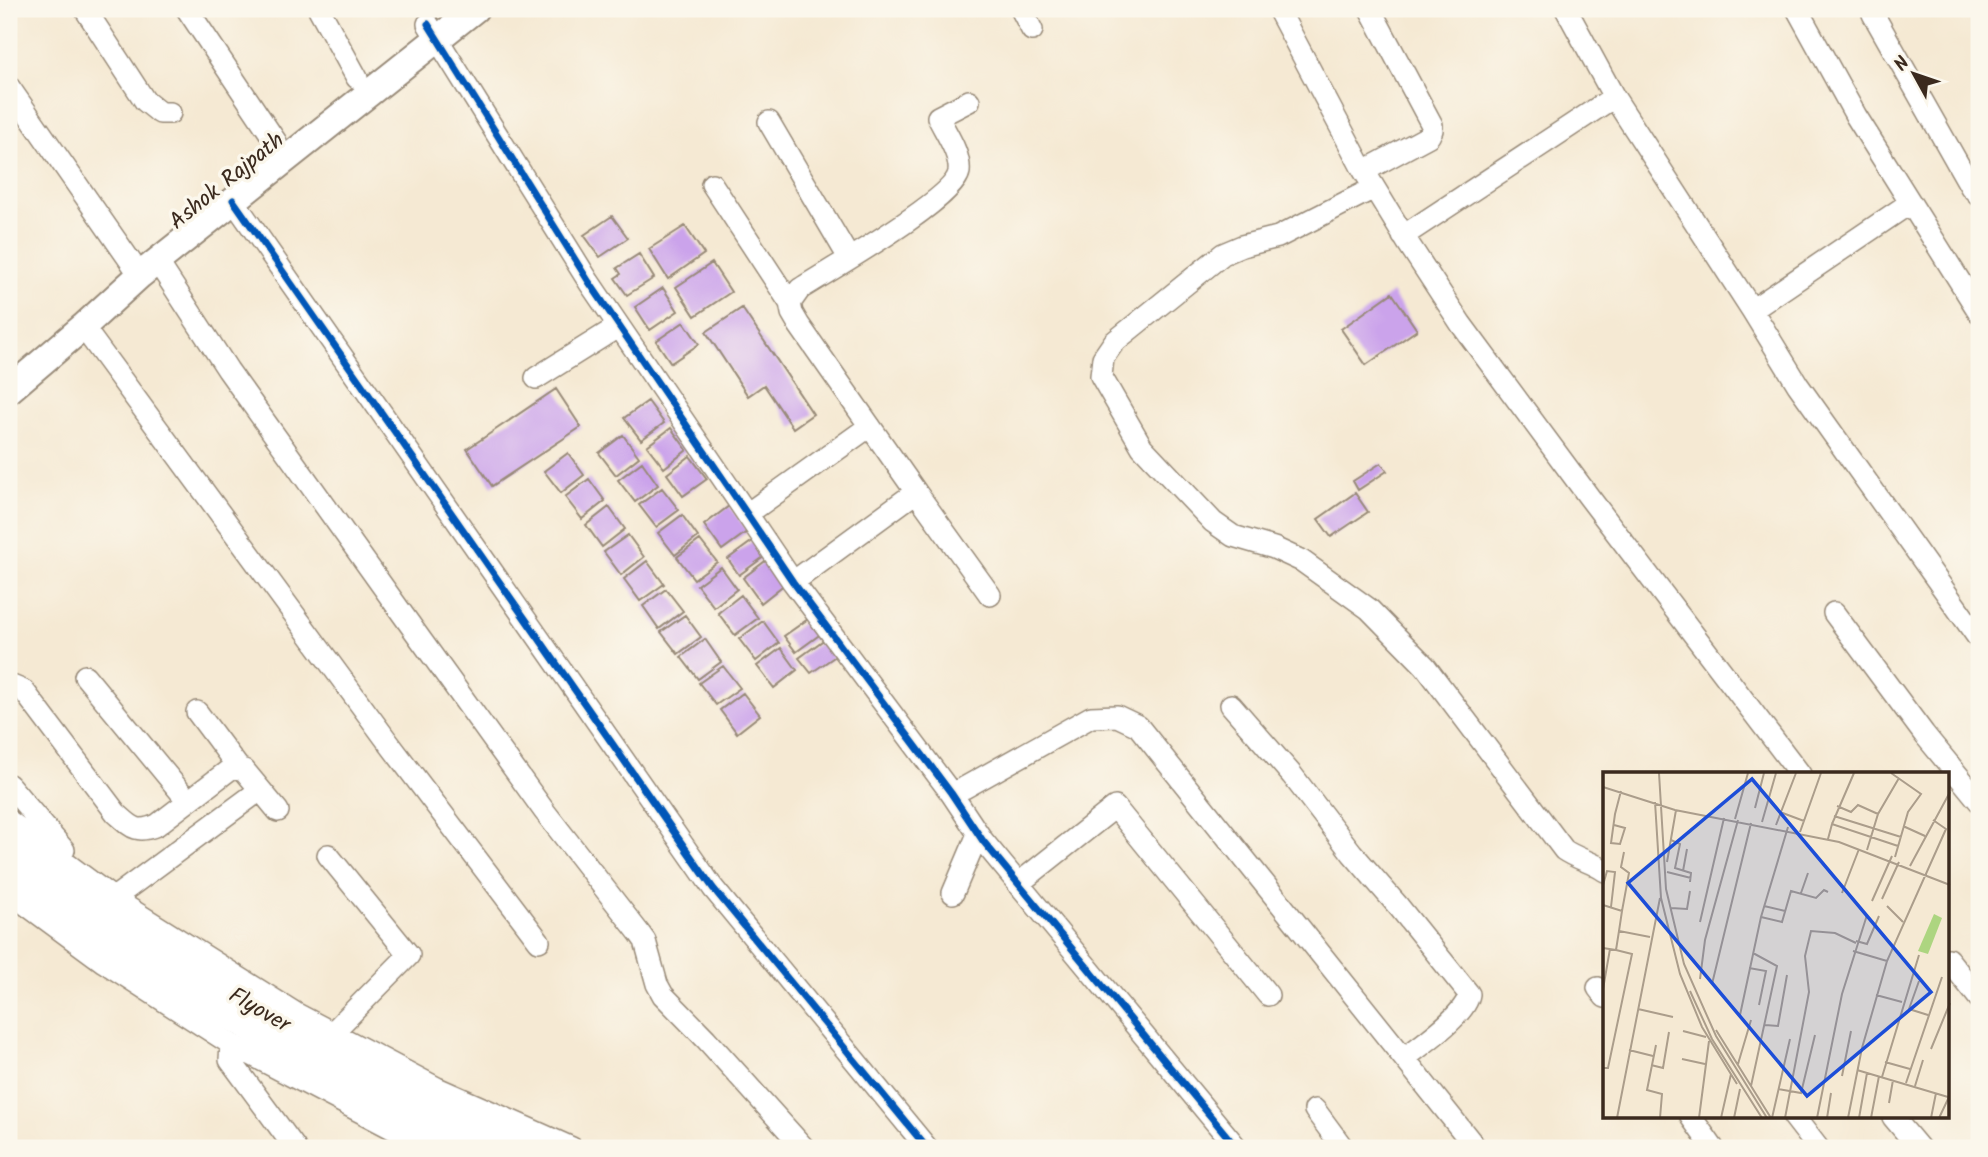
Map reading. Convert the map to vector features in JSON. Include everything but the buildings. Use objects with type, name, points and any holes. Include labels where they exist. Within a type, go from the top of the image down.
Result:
[{"type":"main road","name":"Ashok Rajpath","points":[[9,390],[83,327],[143,266],[199,203],[357,78],[437,23],[475,9]]},
{"type":"main road","name":"Ashok Rajpath","points":[[9,368],[233,200],[437,23]]},
{"type":"main road","name":"Flyover","points":[[9,839],[204,977],[323,1045],[443,1107],[531,1148]]},
{"type":"main road","name":"Flyover","points":[[9,866],[96,930],[188,992],[305,1061],[476,1148]]},
{"type":"street","points":[[85,9],[145,102],[160,113],[170,113]]},
{"type":"street","points":[[187,9],[276,142]]},
{"type":"street","points":[[319,9],[357,78]]},
{"type":"street","points":[[1021,9],[1032,30]]},
{"type":"street","points":[[1278,9],[1369,179],[1461,324],[1588,498],[1798,772]]},
{"type":"street","points":[[1370,9],[1432,124],[1429,136],[1369,179],[1278,237],[1223,254],[1114,342],[1103,358],[1101,376],[1142,447],[1213,522],[1233,536],[1274,548],[1302,561],[1369,609],[1425,666],[1564,850],[1603,869]]},
{"type":"street","points":[[1566,9],[1614,97],[1798,385],[1979,639]]},
{"type":"street","points":[[1797,9],[1856,116],[1979,312]]},
{"type":"street","points":[[1873,14],[1971,187],[1979,195]]},
{"type":"street","points":[[437,23],[582,270],[793,582],[951,793],[978,834],[1236,1147]]},
{"type":"street","points":[[9,88],[143,266],[228,370],[545,812],[640,934],[663,995],[804,1148]]},
{"type":"street","points":[[1403,236],[1614,97]]},
{"type":"street","points":[[790,303],[800,289],[925,209],[952,184],[958,176],[959,164],[937,117],[969,101]]},
{"type":"street","points":[[769,122],[849,258]]},
{"type":"street","points":[[712,184],[790,303],[799,326],[990,595]]},
{"type":"street","points":[[233,200],[713,888],[927,1148]]},
{"type":"street","points":[[1752,310],[1910,203]]},
{"type":"street","points":[[536,378],[619,326]]},
{"type":"street","points":[[83,327],[388,742],[539,941]]},
{"type":"street","points":[[747,514],[870,426]]},
{"type":"street","points":[[793,582],[916,492]]},
{"type":"street","points":[[1834,613],[1924,734],[1979,801]]},
{"type":"street","points":[[85,676],[188,801]]},
{"type":"street","points":[[9,687],[24,691],[116,813],[132,828],[145,830],[156,825],[233,767],[238,767]]},
{"type":"street","points":[[1231,705],[1292,775],[1352,853],[1469,994],[1468,1002],[1460,1012],[1405,1058]]},
{"type":"street","points":[[197,712],[238,767],[244,770],[278,811]]},
{"type":"street","points":[[951,793],[1091,717],[1116,716],[1138,726],[1476,1148]]},
{"type":"street","points":[[9,785],[58,845],[116,897]]},
{"type":"street","points":[[116,897],[261,790]]},
{"type":"street","points":[[1018,884],[1115,807],[1268,995]]},
{"type":"street","points":[[9,821],[116,897],[295,1013],[437,1087],[572,1148]]},
{"type":"street","points":[[953,893],[978,834]]},
{"type":"street","points":[[328,855],[410,955],[332,1032]]},
{"type":"street","points":[[9,892],[104,962],[231,1044],[430,1148]]},
{"type":"street","points":[[1950,962],[1979,998]]},
{"type":"street","points":[[231,1044],[230,1060],[295,1148]]},
{"type":"street","points":[[1315,1110],[1343,1148]]},
{"type":"street","points":[[1692,1118],[1713,1148]]},
{"type":"street","points":[[1795,1118],[1818,1148]]},
{"type":"street","points":[[1894,1118],[1919,1148]]},
{"type":"cycle path","points":[[428,24],[589,282],[793,582],[951,793],[983,841],[1236,1147]]},
{"type":"cycle path","points":[[233,200],[713,888],[927,1148]]}]
